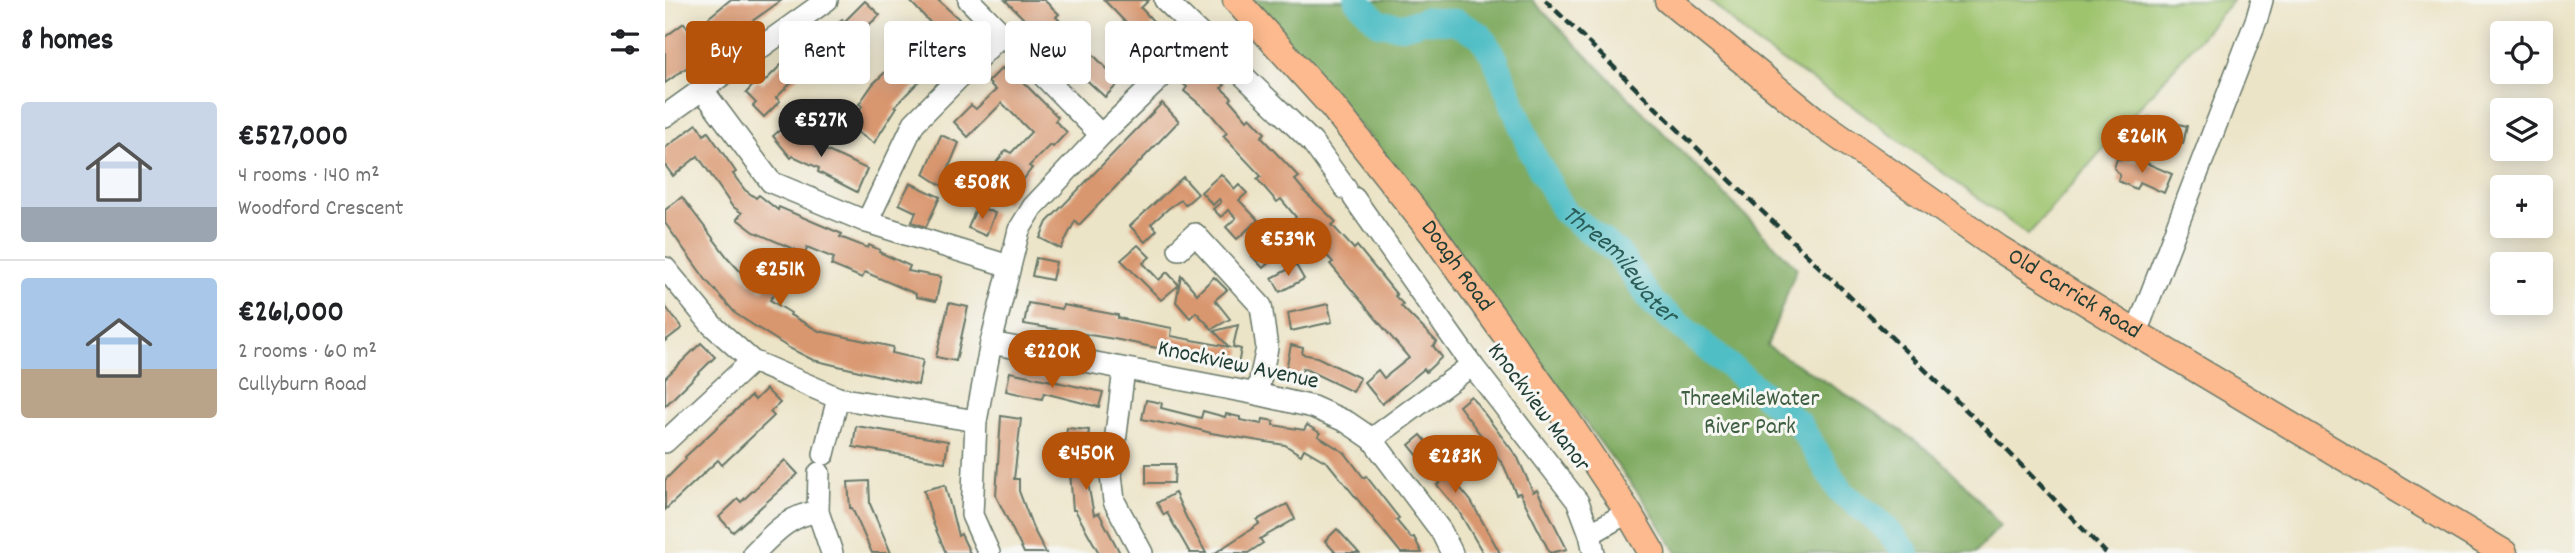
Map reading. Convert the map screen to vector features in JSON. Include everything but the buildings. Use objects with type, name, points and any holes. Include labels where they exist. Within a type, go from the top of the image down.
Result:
[{"type":"main road","name":"Doagh Road","points":[[1236,0],[1333,107],[1433,234],[1564,416],[1652,553]]},
{"type":"main road","name":"Old Carrick Road","points":[[1668,0],[1814,119],[1998,248],[2504,553]]},
{"type":"street","points":[[665,116],[827,0]]},
{"type":"street","points":[[969,0],[1101,135]]},
{"type":"street","points":[[2136,333],[2262,0]]},
{"type":"street","name":"Knockview Manor","points":[[1172,2],[1189,21]]},
{"type":"street","points":[[867,222],[914,123],[1002,34]]},
{"type":"street","points":[[989,553],[972,515],[976,421],[991,343],[1019,230],[1033,207],[1154,84]]},
{"type":"street","name":"Knockview Manor","points":[[1252,84],[1312,142],[1472,365],[1578,502],[1592,544]]},
{"type":"street","points":[[702,89],[771,182],[867,222],[1009,266]]},
{"type":"street","points":[[1179,249],[1195,234],[1261,306],[1267,348],[1257,394]]},
{"type":"street","points":[[667,276],[712,325],[752,361],[838,398],[976,421]]},
{"type":"street","name":"Knockview Avenue","points":[[991,343],[1257,394],[1313,407],[1347,422],[1372,439],[1441,531],[1452,553]]},
{"type":"street","points":[[665,442],[752,361]]},
{"type":"street","points":[[1372,439],[1472,365]]},
{"type":"street","points":[[1124,369],[1111,475],[1112,488],[1114,501],[1142,553]]},
{"type":"street","points":[[832,553],[818,512],[822,464],[838,398]]},
{"type":"street","points":[[754,553],[791,520],[806,513],[818,512]]},
{"type":"street","points":[[1592,544],[1628,512]]},
{"type":"green space","name":"ThreeMileWater River Park","points":[[1245,0],[1532,0],[1797,268],[1767,346],[1911,437],[1958,478],[2000,526],[1975,553],[1677,553],[1647,505],[1381,150]]},
{"type":"green space","points":[[1709,0],[2233,0],[2028,235],[1852,106],[1758,45]]},
{"type":"waterway","name":"Threemilewater","points":[[1357,0],[1379,23],[1402,26],[1425,20],[1456,22],[1480,35],[1495,58],[1532,153],[1564,211],[1618,253],[1653,303],[1799,424],[1841,492],[1882,524],[1907,553]]},
{"type":"railway","points":[[1545,0],[1996,439],[2106,553]]}]
